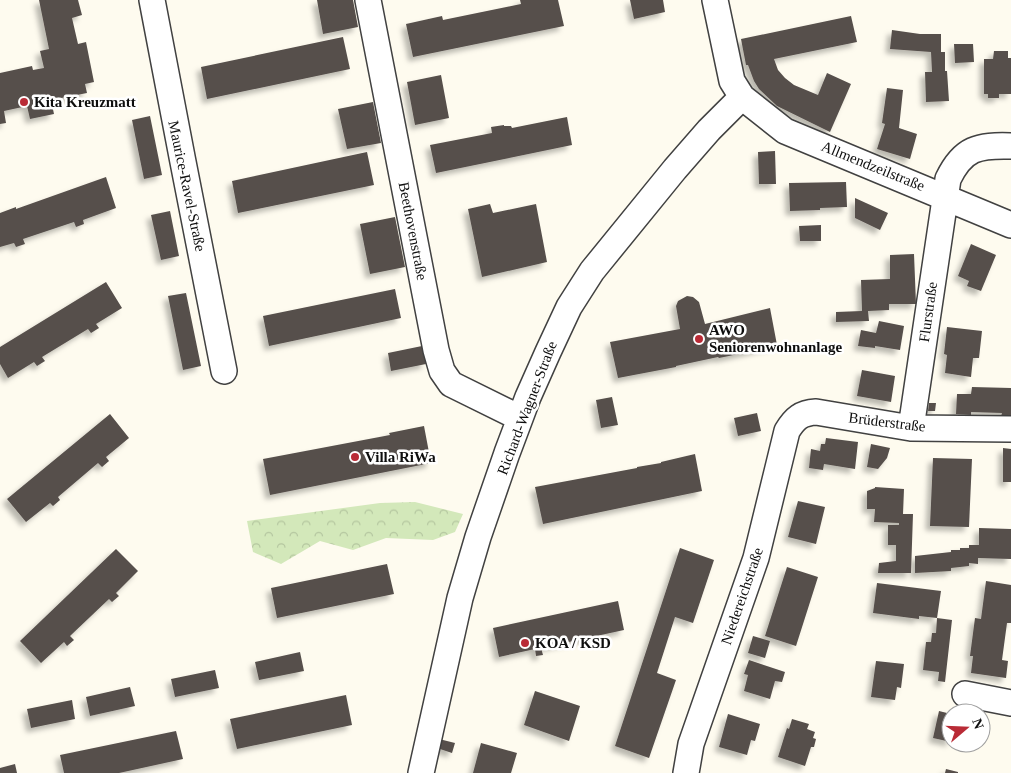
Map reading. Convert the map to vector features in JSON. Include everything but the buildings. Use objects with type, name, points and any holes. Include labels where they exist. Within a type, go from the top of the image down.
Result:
[{"type":"street","name":"Maurice-Ravel-Straße","points":[[152,0],[224,371]]},
{"type":"street","name":"Beethovenstraße","points":[[368,0],[436,350],[442,370],[451,384],[520,418]]},
{"type":"street","points":[[715,0],[732,81],[742,97]]},
{"type":"street","name":"Allmendzeilstraße","points":[[742,97],[786,131],[1011,225]]},
{"type":"street","name":"Richard-Wagner-Straße","points":[[421,773],[460,598],[478,537],[520,418],[569,307],[592,271],[675,169],[709,130],[742,97]]},
{"type":"street","name":"Flurstraße","points":[[911,428],[948,179],[956,163],[966,154],[978,148],[1011,146]]},
{"type":"street","name":"Brüderstraße","points":[[796,418],[804,413],[816,412],[911,428],[1011,429]]},
{"type":"street","name":"Niedereichstraße","points":[[686,773],[691,744],[756,558],[787,430],[796,418]]},
{"type":"street","points":[[964,694],[1011,703]]},
{"type":"green space","points":[[415,502],[463,514],[455,532],[433,540],[386,538],[353,550],[320,541],[281,564],[253,552],[247,521],[380,503]]},
{"type":"place","name":"Kita Kreuzmatt","points":[[24,102]]},
{"type":"place","name":"AWO Seniorenwohnanlage","points":[[699,339]]},
{"type":"place","name":"Villa RiWa","points":[[355,457]]},
{"type":"place","name":"KOA / KSD","points":[[525,643]]}]
